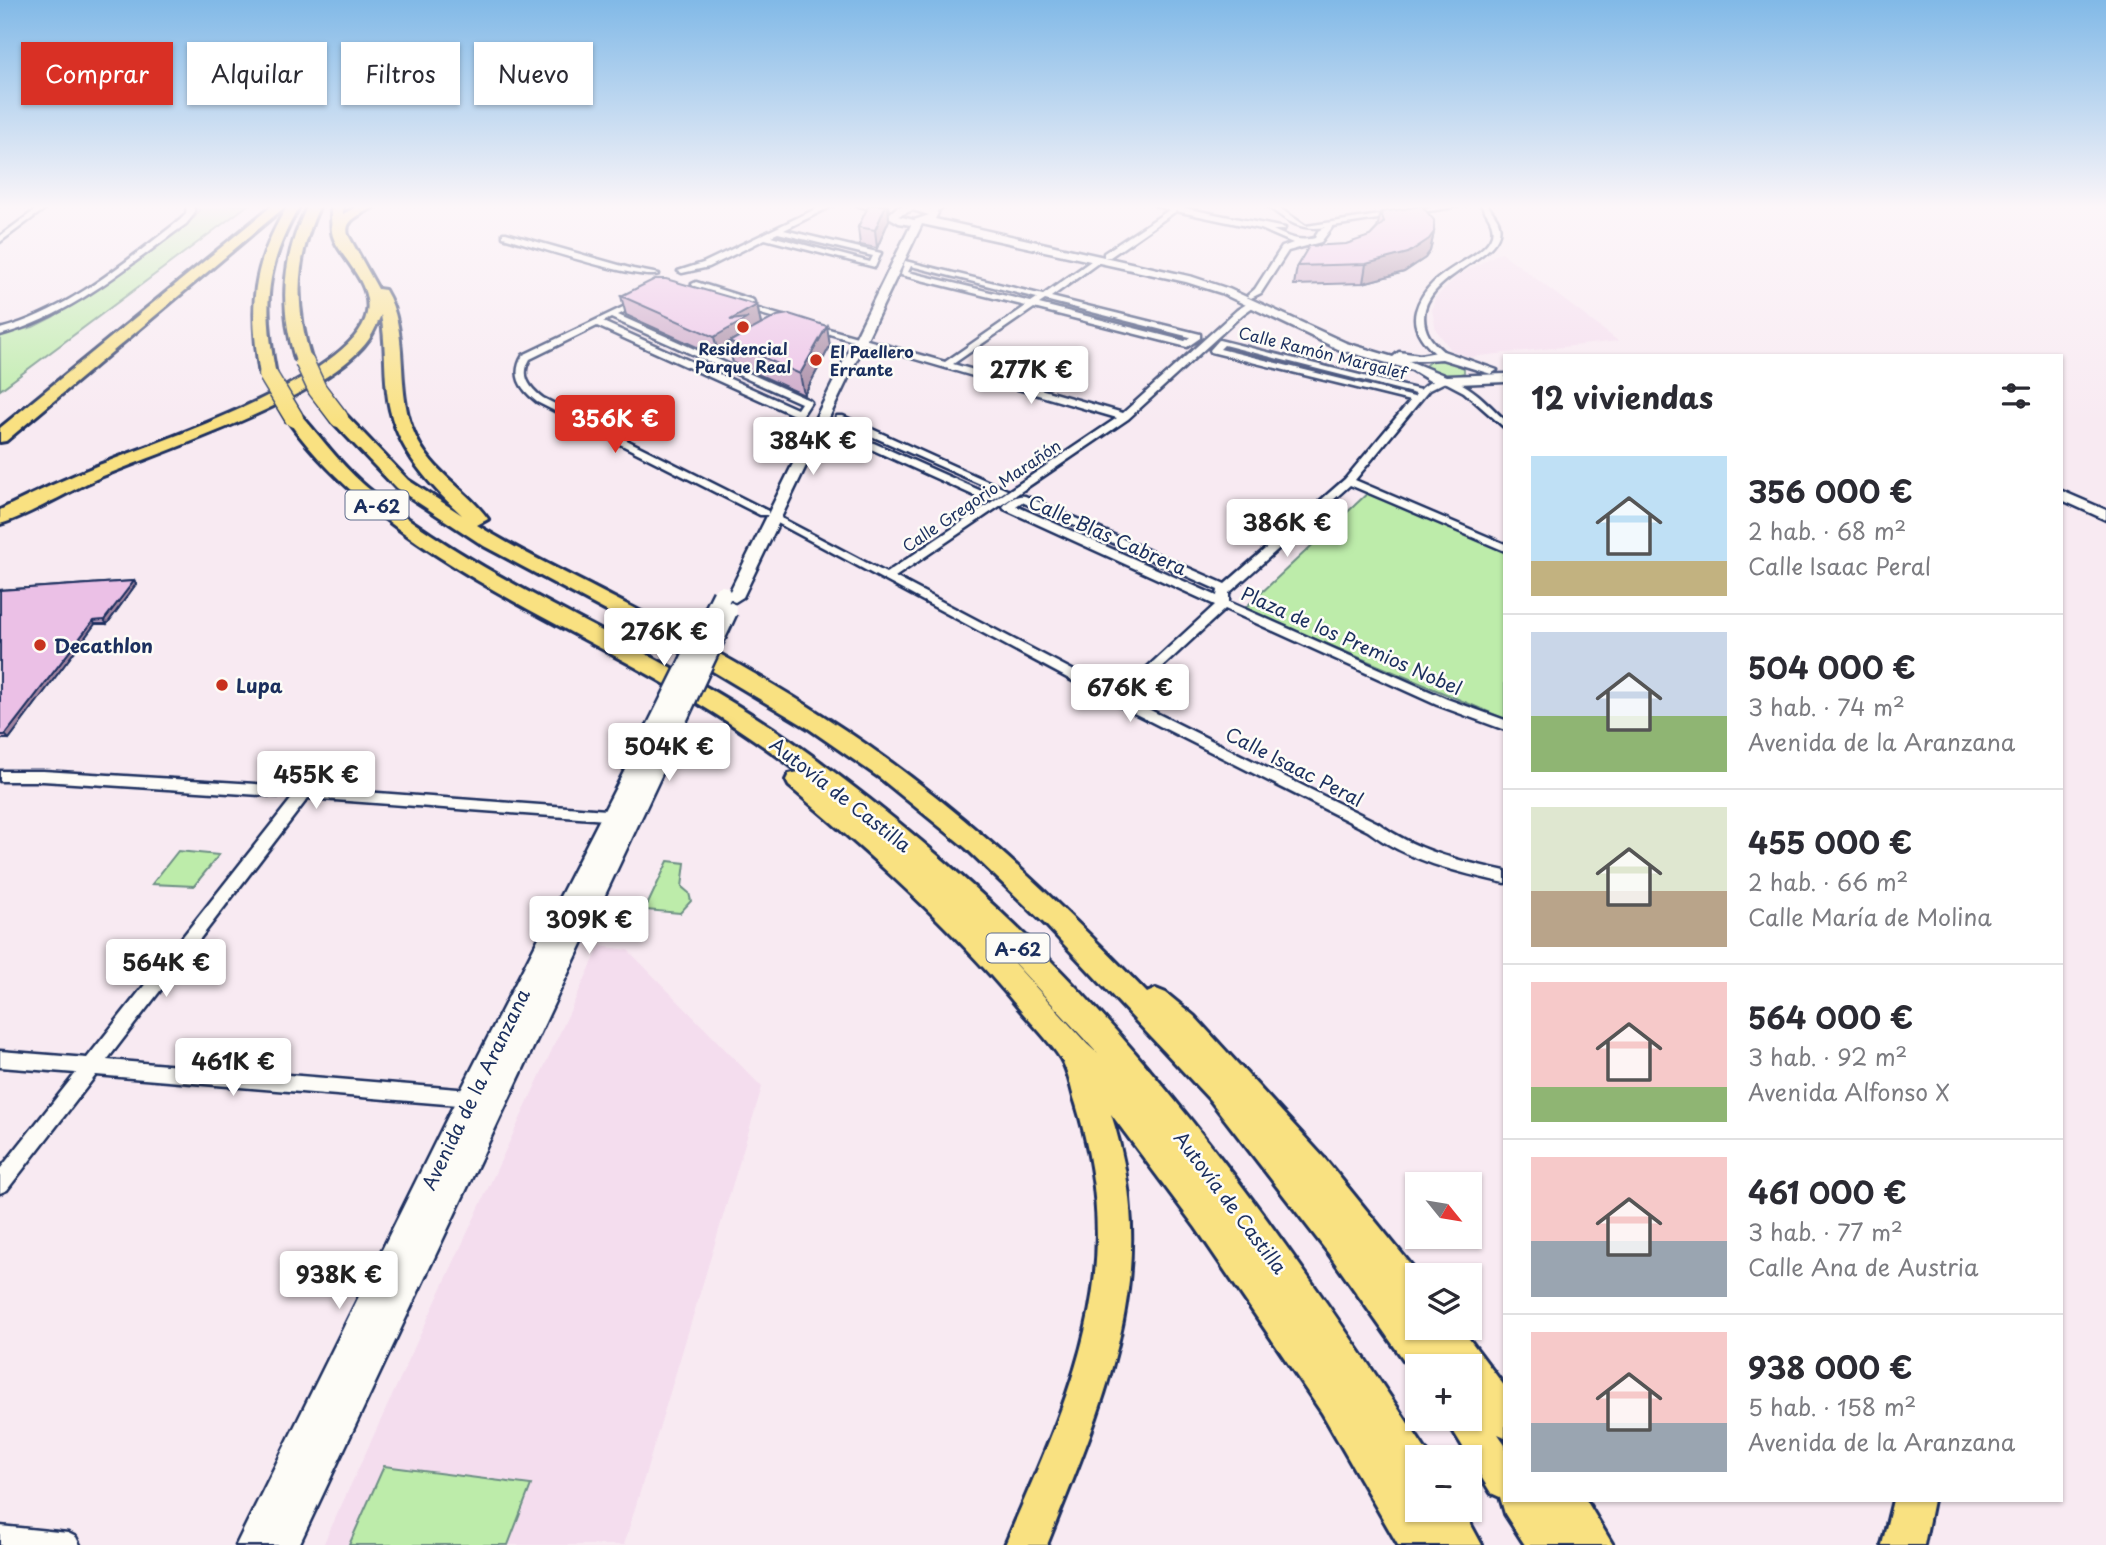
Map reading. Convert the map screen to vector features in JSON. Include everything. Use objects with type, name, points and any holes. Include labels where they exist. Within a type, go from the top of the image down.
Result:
[{"type":"highway","points":[[0,436],[194,277]]},
{"type":"highway","name":"Autovía de Castilla","points":[[263,277],[257,307],[268,375],[294,418],[366,496],[476,574],[635,657],[777,743],[853,800],[943,874],[1073,1003],[1171,1122],[1287,1277],[1405,1454]]},
{"type":"highway","name":"Autovía de Castilla","points":[[291,277],[288,303],[303,359],[317,389],[339,418],[402,484],[491,542],[735,672],[889,772],[975,841],[1057,918],[1220,1090],[1341,1242],[1422,1354]]},
{"type":"highway","points":[[0,518],[76,481],[252,409],[319,373],[350,349],[372,319],[374,302],[365,277]]},
{"type":"highway","points":[[368,277],[377,287],[387,307],[395,395],[401,424],[428,472],[495,533],[599,600]]},
{"type":"highway","points":[[476,574],[637,670],[747,741],[831,805],[942,904],[1007,972],[1076,1054],[1102,1078],[1208,1216],[1335,1400],[1421,1545]]},
{"type":"highway","points":[[1057,918],[1183,1025],[1312,1169],[1405,1285]]},
{"type":"highway","points":[[1026,1545],[1087,1393],[1105,1325],[1116,1246],[1114,1193],[1105,1147],[1076,1054]]},
{"type":"highway","points":[[1482,1387],[1503,1415]]},
{"type":"highway","points":[[1473,1431],[1503,1476]]},
{"type":"highway","points":[[1519,1502],[1549,1545]]},
{"type":"highway","points":[[1564,1502],[1592,1545]]},
{"type":"highway","points":[[1903,1545],[1909,1528],[1913,1502]]},
{"type":"highway","points":[[1447,1522],[1461,1545]]},
{"type":"street","points":[[0,332],[34,324],[103,277]]},
{"type":"street","points":[[638,277],[647,287]]},
{"type":"street","points":[[596,322],[639,301],[647,287],[661,277]]},
{"type":"street","points":[[686,277],[696,280],[709,291],[1128,414]]},
{"type":"street","points":[[698,277],[687,291],[783,323]]},
{"type":"street","name":"Avenida de la Aranzana","points":[[282,1545],[622,816],[885,277]]},
{"type":"street","name":"Calle Ramón Margalef","points":[[921,277],[1187,344],[1197,336],[962,277]]},
{"type":"street","points":[[950,363],[1074,277]]},
{"type":"street","points":[[1182,277],[1252,300],[1342,346],[1423,357],[1443,355],[1459,359],[1467,378],[1503,423]]},
{"type":"street","name":"Calle Gregorio Marañón","points":[[887,577],[1128,414],[1252,300],[1266,277]]},
{"type":"street","points":[[1423,390],[1419,307],[1425,292],[1441,277]]},
{"type":"street","points":[[596,322],[799,414],[806,402],[611,315]]},
{"type":"street","points":[[772,324],[794,321],[856,336]]},
{"type":"street","name":"Calle Isaac Peral","points":[[596,322],[537,351],[522,362],[522,383],[540,400],[1373,827],[1384,837],[1432,856],[1503,876]]},
{"type":"street","name":"Calle Ramón Margalef","points":[[1191,341],[1217,347],[1214,350],[1423,390]]},
{"type":"street","points":[[707,359],[718,353]]},
{"type":"street","points":[[719,364],[730,358]]},
{"type":"street","points":[[1467,378],[1503,372]]},
{"type":"street","points":[[1119,699],[1223,604],[1226,589],[1349,481],[1423,390],[1445,380],[1503,377]]},
{"type":"street","name":"Calle Blas Cabrera","points":[[839,418],[1002,490],[988,498],[834,429],[839,418]]},
{"type":"street","points":[[1349,481],[1503,547]]},
{"type":"street","points":[[2063,487],[2106,507]]},
{"type":"street","points":[[2063,495],[2106,516]]},
{"type":"street","name":"Calle Blas Cabrera","points":[[1223,604],[1008,507],[1021,498],[1226,589]]},
{"type":"street","name":"Plaza de los Premios Nobel","points":[[1223,604],[1443,702],[1503,723]]},
{"type":"street","points":[[0,776],[43,776],[622,816]]},
{"type":"street","points":[[0,1184],[304,793]]},
{"type":"street","name":"Avenida de la Aranzana","points":[[252,1545],[470,1098],[622,816]]},
{"type":"street","points":[[0,1059],[470,1098]]},
{"type":"street","points":[[0,1538],[68,1545]]},
{"type":"shaded area","points":[[1456,277],[1534,277],[1618,341],[1470,357],[1452,351],[1436,330],[1432,310],[1435,298]]},
{"type":"shaded area","points":[[600,946],[628,950],[762,1087],[624,1545],[323,1545]]},
{"type":"green space","points":[[110,277],[151,277],[0,390],[0,335],[33,327],[53,317]]},
{"type":"green space","points":[[1444,359],[1464,368],[1464,373],[1448,377],[1424,367],[1430,361]]},
{"type":"green space","points":[[1371,490],[1503,549],[1503,718],[1244,609]]},
{"type":"green space","points":[[178,851],[219,855],[194,886],[152,884]]},
{"type":"green space","points":[[668,861],[685,863],[682,887],[689,893],[691,901],[680,913],[645,910]]},
{"type":"green space","points":[[384,1466],[531,1485],[508,1545],[349,1545]]},
{"type":"building","points":[[655,279],[666,279],[757,305],[730,320],[748,318],[714,337],[621,296]]},
{"type":"building","points":[[789,314],[827,326],[800,374],[729,342],[777,316]]},
{"type":"building","name":"Decathlon","points":[[134,581],[104,620],[93,621],[5,735],[0,735],[0,590]]},
{"type":"place","name":"Residencial Parque Real","points":[[743,327]]},
{"type":"place","name":"El Paellero Errante","points":[[816,360]]},
{"type":"place","name":"Decathlon","points":[[40,645]]},
{"type":"place","name":"Lupa","points":[[222,685]]}]
